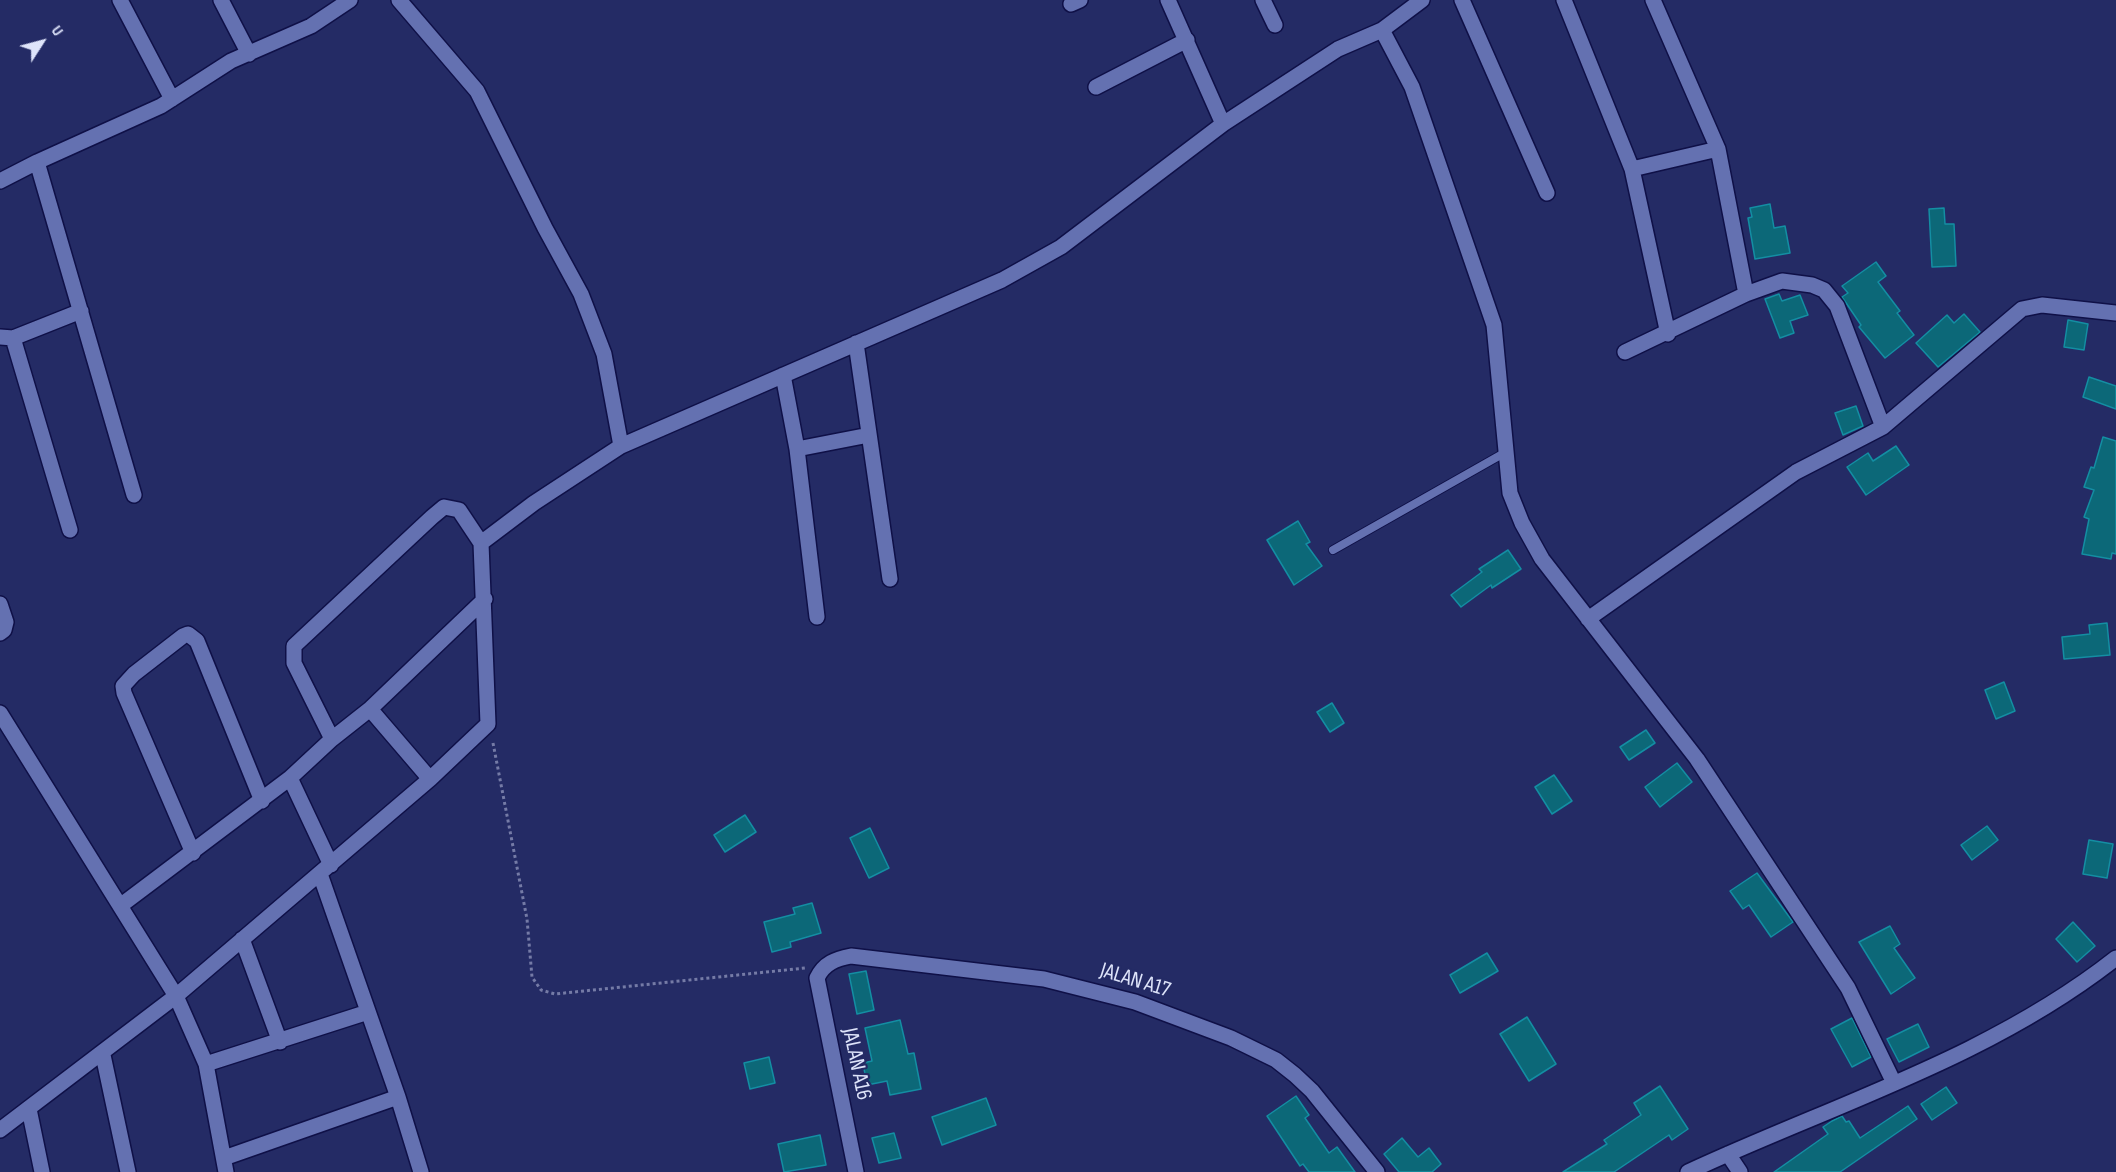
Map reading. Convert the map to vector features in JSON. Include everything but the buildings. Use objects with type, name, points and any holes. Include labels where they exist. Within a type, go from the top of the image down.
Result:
[{"type":"street","points":[[120,0],[172,99]]},
{"type":"street","points":[[221,0],[249,54]]},
{"type":"street","points":[[0,181],[172,99],[231,61],[311,26],[350,0]]},
{"type":"street","points":[[399,0],[477,91],[545,228],[581,294],[604,354],[621,446]]},
{"type":"street","points":[[1168,0],[1223,124]]},
{"type":"street","points":[[1263,0],[1275,25]]},
{"type":"street","points":[[481,543],[534,503],[621,446],[1002,280],[1061,247],[1223,124],[1338,49],[1382,30],[1422,0]]},
{"type":"street","points":[[1462,0],[1547,193]]},
{"type":"street","points":[[1564,0],[1632,169],[1668,334]]},
{"type":"street","points":[[1653,0],[1718,149],[1746,294]]},
{"type":"street","points":[[1382,30],[1412,87],[1494,325],[1510,493],[1522,524],[1542,559],[1697,759],[1841,978],[1894,1083]]},
{"type":"street","points":[[1096,87],[1187,40]]},
{"type":"street","points":[[1632,169],[1718,149]]},
{"type":"street","points":[[37,162],[134,495]]},
{"type":"street","points":[[1626,352],[1668,334],[1746,294],[1782,281],[1812,285],[1824,290],[1838,306],[1883,427]]},
{"type":"street","points":[[1588,619],[1796,472],[1883,427],[2022,309],[2042,305],[2116,313]]},
{"type":"street","points":[[70,530],[7,338],[81,311]]},
{"type":"street","points":[[856,342],[890,579]]},
{"type":"street","points":[[783,375],[797,448],[817,617]]},
{"type":"street","points":[[797,448],[869,435]]},
{"type":"street","points":[[0,1130],[103,1054],[176,996],[326,870],[430,779],[488,724],[485,599],[481,543],[459,510],[444,507],[294,646],[294,663],[332,739]]},
{"type":"street","points":[[120,906],[290,778],[332,739],[370,709],[485,599]]},
{"type":"street","points":[[0,604],[6,622],[4,630],[0,633]]},
{"type":"street","points":[[193,853],[123,686],[183,636],[188,634],[197,641],[262,801]]},
{"type":"street","points":[[370,709],[430,779]]},
{"type":"street","points":[[0,713],[176,996],[206,1064],[225,1165],[398,1097]]},
{"type":"street","points":[[290,778],[326,870],[368,1012],[421,1172]]},
{"type":"street","points":[[242,939],[280,1042]]},
{"type":"street","name":"JALAN A17","points":[[824,966],[837,958],[851,956],[1044,979],[1135,1002],[1231,1038],[1276,1060],[1312,1090],[1377,1172]]},
{"type":"street","points":[[1688,1172],[1999,1035],[2083,985],[2116,958]]},
{"type":"street","name":"JALAN A16","points":[[824,966],[817,978],[818,991],[856,1172]]},
{"type":"street","points":[[206,1064],[368,1012]]},
{"type":"street","points":[[103,1054],[128,1172]]},
{"type":"street","points":[[29,1108],[42,1172]]},
{"type":"street","points":[[1728,1154],[1740,1172]]},
{"type":"lane","points":[[1333,550],[1506,452]]},
{"type":"path","points":[[488,724],[527,919],[532,977],[541,990],[555,994],[824,966]]}]
